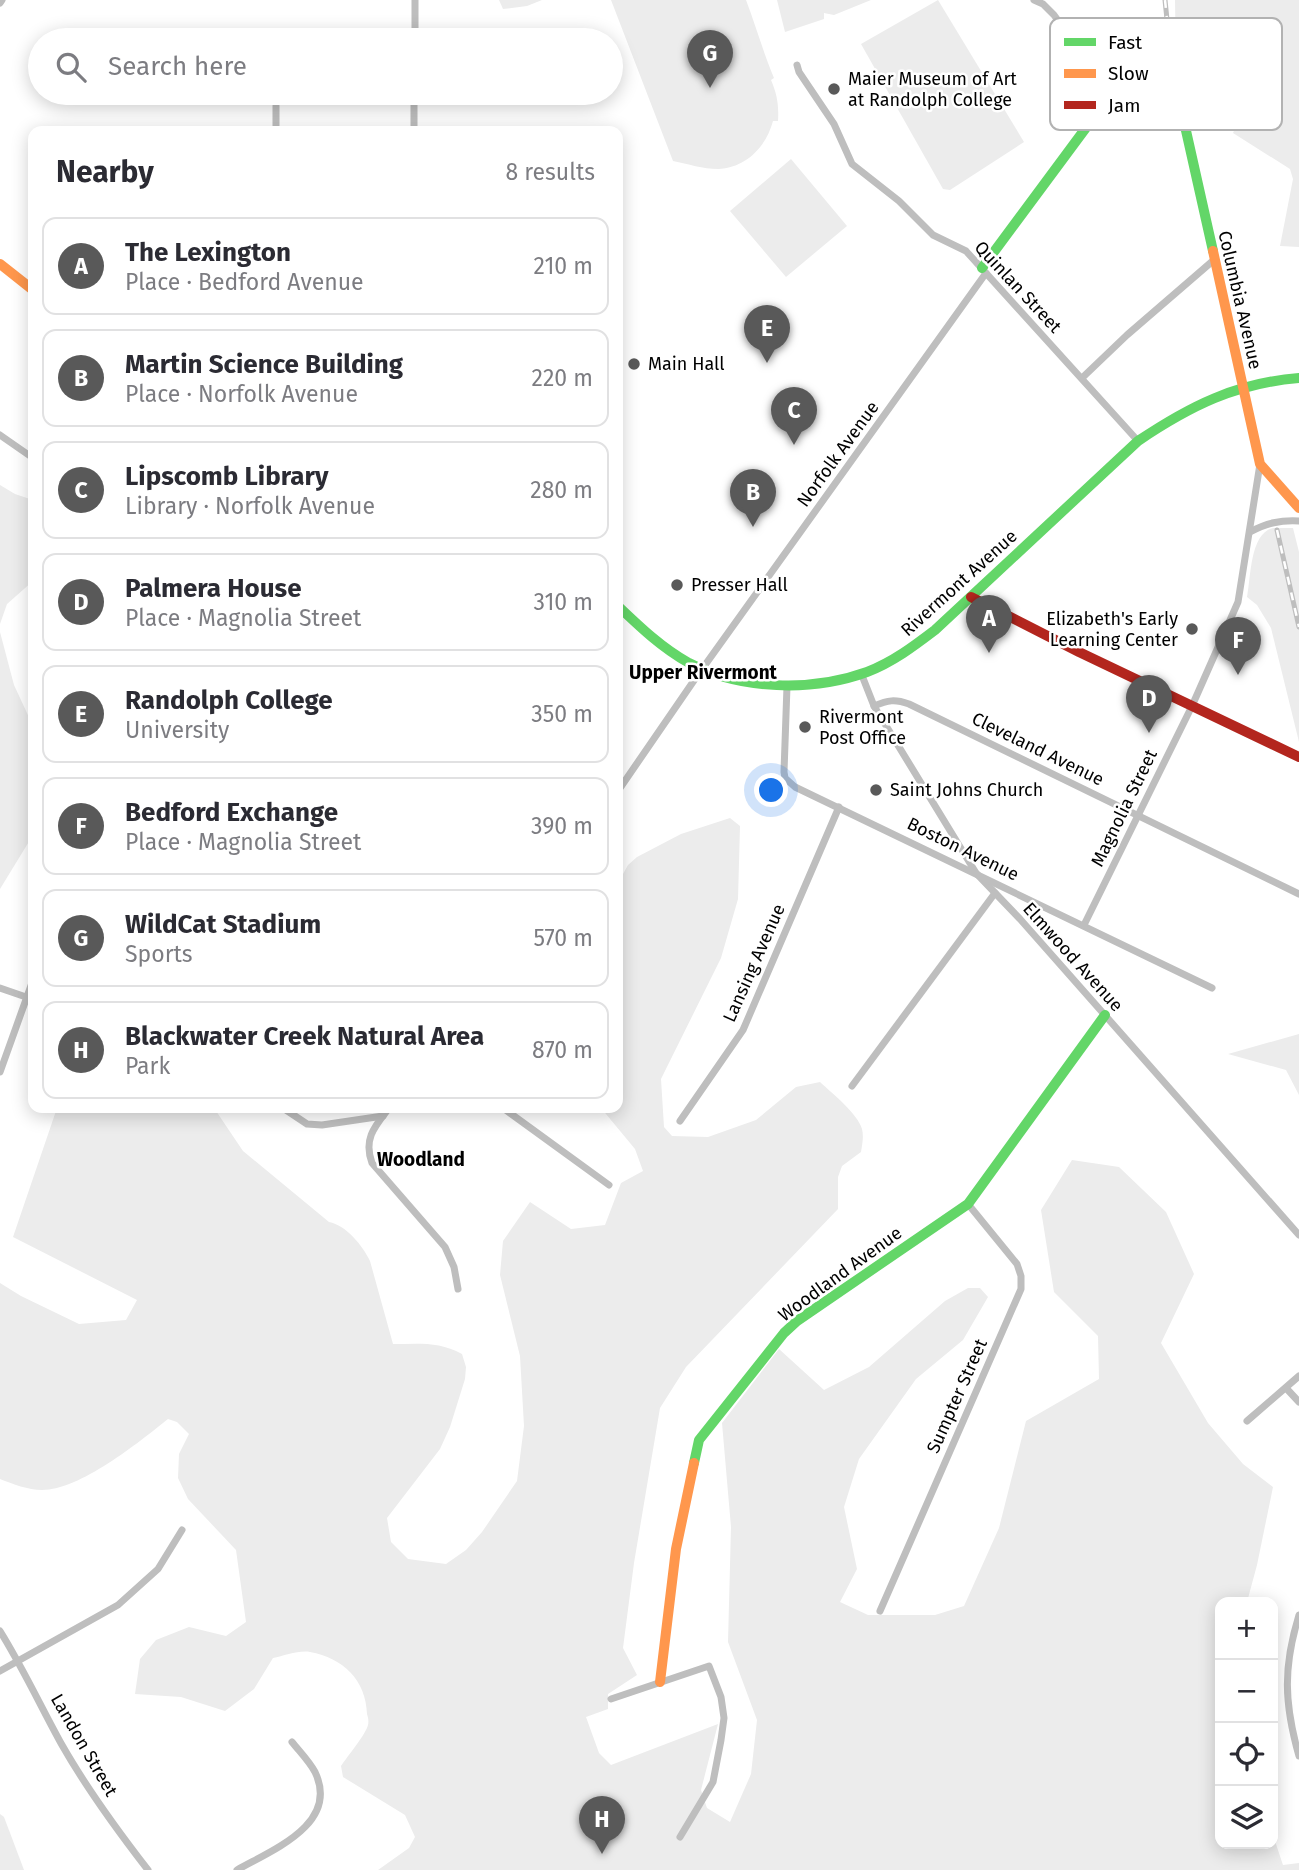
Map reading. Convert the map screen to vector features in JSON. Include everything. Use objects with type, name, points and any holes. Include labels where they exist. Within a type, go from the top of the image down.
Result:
[{"type":"street","points":[[415,0],[415,28]]},
{"type":"street","points":[[1034,0],[1043,4],[1056,18]]},
{"type":"street","name":"Quinlan Street","points":[[797,65],[834,124],[852,164],[899,201],[933,234],[966,251],[1138,441]]},
{"type":"street","points":[[414,105],[414,126]]},
{"type":"street","points":[[276,106],[276,126]]},
{"type":"street","name":"Norfolk Avenue","points":[[623,784],[1083,130]]},
{"type":"street","name":"Columbia Avenue","points":[[1186,130],[1260,464],[1299,508]]},
{"type":"street","points":[[1082,378],[1215,259]]},
{"type":"street","points":[[0,264],[28,286]]},
{"type":"street","name":"Rivermont Avenue","points":[[623,611],[664,647],[702,669],[740,680],[787,686],[823,683],[861,673],[887,664],[922,640],[1138,441],[1210,398],[1244,387],[1299,378]]},
{"type":"street","points":[[0,435],[28,455]]},
{"type":"street","name":"Magnolia Street","points":[[1084,925],[1192,706],[1238,602],[1260,464]]},
{"type":"street","points":[[1250,533],[1264,524],[1280,520],[1299,521]]},
{"type":"street","points":[[971,597],[1299,757]]},
{"type":"street","name":"Elmwood Avenue","points":[[861,673],[874,706],[976,873],[1020,919],[1299,1235]]},
{"type":"street","name":"Boston Avenue","points":[[787,686],[783,763],[785,778],[795,787],[1212,988]]},
{"type":"street","name":"Cleveland Avenue","points":[[874,706],[887,700],[909,704],[1299,894]]},
{"type":"street","name":"Lansing Avenue","points":[[680,1121],[743,1030],[838,807]]},
{"type":"street","points":[[852,1086],[995,893]]},
{"type":"street","points":[[0,988],[26,997]]},
{"type":"street","points":[[0,1072],[28,992]]},
{"type":"street","name":"Woodland Avenue","points":[[660,1682],[676,1549],[699,1440],[784,1333],[797,1321],[968,1204],[1105,1015]]},
{"type":"street","points":[[290,1113],[307,1124],[314,1125],[383,1116]]},
{"type":"street","points":[[385,1113],[369,1138],[372,1163],[445,1247],[454,1267],[458,1289]]},
{"type":"street","points":[[510,1113],[609,1185]]},
{"type":"street","name":"Sumpter Street","points":[[880,1611],[1021,1289],[1017,1264],[968,1204]]},
{"type":"street","points":[[1247,1421],[1299,1376]]},
{"type":"street","points":[[1286,1388],[1299,1402]]},
{"type":"street","points":[[0,1671],[118,1605],[158,1569],[183,1530]]},
{"type":"street","points":[[1299,1615],[1292,1638],[1286,1680],[1289,1718],[1299,1756]]},
{"type":"street","name":"Landon Street","points":[[0,1631],[19,1661],[69,1757],[110,1822],[148,1870]]},
{"type":"street","points":[[611,1699],[709,1665],[721,1697],[724,1718],[713,1782],[680,1837]]},
{"type":"street","points":[[237,1870],[299,1834],[314,1817],[319,1802],[318,1780],[311,1766],[292,1742]]},
{"type":"shaded area","points":[[499,0],[542,0],[527,6],[503,9]]},
{"type":"shaded area","points":[[611,0],[746,0],[774,78],[771,80],[778,110],[778,121],[773,121],[760,147],[746,160],[728,168],[701,167],[673,161]]},
{"type":"shaded area","points":[[777,0],[871,0],[834,15],[824,13],[824,19],[785,32]]},
{"type":"shaded area","points":[[938,0],[1024,142],[950,190],[943,189],[861,44]]},
{"type":"shaded area","points":[[1175,0],[1299,0],[1299,247],[1280,246],[1293,179],[1290,169],[1233,133],[1234,130],[1282,130],[1282,18],[1175,18]]},
{"type":"shaded area","points":[[791,159],[847,226],[786,277],[730,211]]},
{"type":"shaded area","points":[[0,485],[28,498],[28,585],[7,604],[0,624]]},
{"type":"shaded area","points":[[1273,528],[1293,528],[1299,552],[1299,742],[1271,628],[1257,605],[1247,597],[1256,547],[1265,532]]},
{"type":"shaded area","points":[[0,632],[14,685],[28,715],[28,843],[0,889]]},
{"type":"shaded area","points":[[730,818],[740,826],[738,899],[721,958],[661,1079],[664,1127],[672,1136],[708,1137],[756,1120],[796,1087],[820,1082],[860,1123],[863,1135],[861,1152],[842,1166],[838,1177],[838,1209],[686,1367],[660,1408],[623,1648],[637,1675],[608,1694],[608,1709],[586,1717],[599,1753],[611,1765],[718,1724],[701,1790],[707,1808],[730,1822],[751,1774],[757,1720],[728,1642],[731,1527],[722,1423],[779,1349],[824,1390],[869,1367],[945,1301],[968,1288],[980,1288],[988,1297],[963,1340],[916,1379],[859,1459],[844,1507],[857,1569],[840,1602],[868,1615],[935,1615],[964,1606],[999,1528],[1026,1421],[1099,1379],[1098,1336],[1054,1292],[1041,1210],[1072,1160],[1119,1167],[1166,1212],[1194,1274],[1161,1343],[1208,1423],[1243,1464],[1273,1487],[1248,1597],[1215,1597],[1215,1849],[1278,1849],[1283,1865],[1299,1863],[1299,1870],[378,1870],[409,1848],[415,1837],[405,1815],[343,1777],[341,1766],[364,1734],[368,1722],[362,1691],[357,1681],[342,1665],[333,1659],[310,1652],[296,1652],[273,1658],[254,1689],[225,1711],[181,1697],[135,1694],[140,1659],[156,1640],[189,1627],[226,1636],[246,1622],[236,1550],[188,1499],[178,1478],[179,1454],[189,1434],[177,1422],[168,1419],[108,1464],[57,1488],[31,1489],[0,1479],[0,1283],[79,1324],[126,1320],[137,1300],[13,1237],[55,1113],[217,1113],[243,1151],[329,1222],[342,1227],[363,1249],[370,1261],[393,1344],[437,1345],[462,1354],[466,1367],[465,1379],[440,1449],[387,1518],[391,1542],[408,1559],[446,1564],[466,1550],[482,1532],[517,1481],[524,1426],[520,1356],[500,1275],[503,1241],[530,1202],[571,1229],[605,1225],[621,1183],[643,1171],[635,1149],[605,1113],[623,1113],[623,874],[637,857],[681,834]]},
{"type":"shaded area","points":[[1299,1034],[1299,1095],[1286,1070],[1228,1054]]},
{"type":"shaded area","points":[[0,1814],[4,1817],[24,1870],[0,1870]]},
{"type":"railway","points":[[1165,0],[1167,18]]},
{"type":"railway","points":[[1277,530],[1299,627]]},
{"type":"traffic: fast","points":[[982,268],[1084,130]]},
{"type":"traffic: fast","points":[[1186,130],[1213,251]]},
{"type":"traffic: fast","points":[[623,611],[679,657],[709,672],[731,679],[800,685],[823,683],[867,672],[894,659],[935,630],[1138,441],[1176,417],[1214,398],[1255,385],[1299,378]]},
{"type":"traffic: fast","points":[[694,1463],[699,1440],[784,1333],[797,1321],[968,1204],[1105,1015]]},
{"type":"traffic: slow","points":[[1213,251],[1260,464],[1299,508]]},
{"type":"traffic: slow","points":[[0,264],[28,286]]},
{"type":"traffic: slow","points":[[660,1682],[676,1549],[694,1463]]},
{"type":"traffic: jam","points":[[971,597],[1299,757]]},
{"type":"place","name":"WildCat Stadium","points":[[710,88]]},
{"type":"place","name":"Maier Museum of Art at Randolph College","points":[[834,89]]},
{"type":"place","name":"Randolph College","points":[[767,363]]},
{"type":"place","name":"Main Hall","points":[[634,364]]},
{"type":"place","name":"Lipscomb Library","points":[[794,445]]},
{"type":"place","name":"Martin Science Building","points":[[753,527]]},
{"type":"place","name":"Presser Hall","points":[[677,585]]},
{"type":"place","name":"Elizabeth's Early Learning Center","points":[[1192,629]]},
{"type":"place","name":"The Lexington","points":[[989,653]]},
{"type":"place","name":"Bedford Exchange","points":[[1238,675]]},
{"type":"place","name":"Rivermont Post Office","points":[[805,727]]},
{"type":"place","name":"Palmera House","points":[[1149,733]]},
{"type":"place","name":"Saint Johns Church","points":[[876,790]]},
{"type":"place","name":"Blackwater Creek Natural Area","points":[[602,1854]]},
{"type":"district","name":"Upper Rivermont","points":[[703,672]]},
{"type":"district","name":"Woodland","points":[[421,1159]]}]
